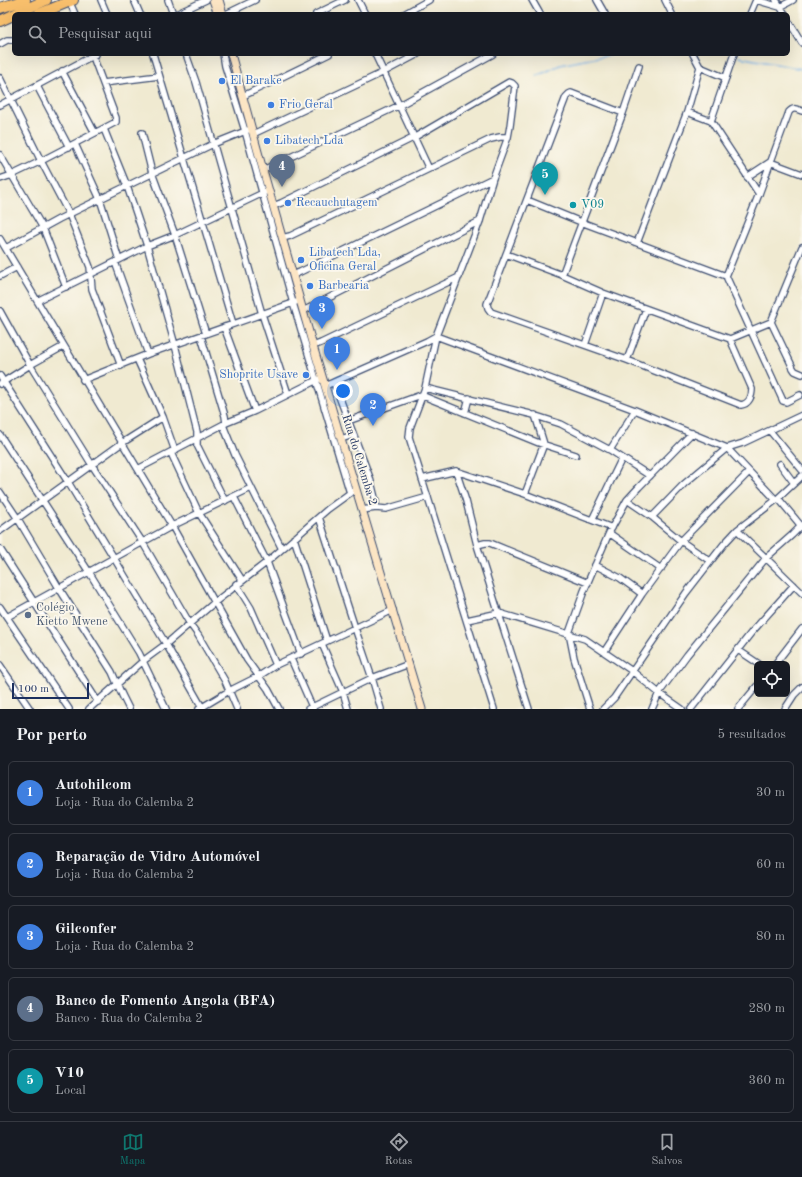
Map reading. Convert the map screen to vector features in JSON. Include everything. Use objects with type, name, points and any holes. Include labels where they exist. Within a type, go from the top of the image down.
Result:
[{"type":"highway","points":[[0,8],[25,0]]},
{"type":"highway","points":[[20,12],[46,0]]},
{"type":"highway","points":[[44,12],[72,3]]},
{"type":"highway","points":[[0,21],[12,16]]},
{"type":"highway","points":[[0,26],[12,23]]},
{"type":"main road","points":[[213,0],[217,12]]},
{"type":"main road","points":[[219,0],[223,12]]},
{"type":"main road","name":"Rua do Calemba 2","points":[[232,56],[243,96],[250,131],[263,170],[265,191],[273,206],[293,274],[297,302],[303,311],[313,346],[319,379],[325,386],[341,439],[353,492],[362,510],[422,709]]},
{"type":"street","points":[[101,0],[106,12]]},
{"type":"street","points":[[134,0],[139,12]]},
{"type":"street","points":[[168,0],[172,12]]},
{"type":"street","points":[[180,12],[206,0]]},
{"type":"street","points":[[228,12],[254,0]]},
{"type":"street","points":[[320,12],[345,0]]},
{"type":"street","points":[[358,0],[364,12]]},
{"type":"street","points":[[408,12],[429,0]]},
{"type":"street","points":[[532,0],[539,12]]},
{"type":"street","points":[[597,0],[604,12]]},
{"type":"street","points":[[665,0],[671,12]]},
{"type":"street","points":[[751,12],[756,0],[780,7],[793,0]]},
{"type":"street","points":[[776,0],[783,12]]},
{"type":"street","points":[[790,23],[802,43]]},
{"type":"street","points":[[0,44],[7,40],[12,40]]},
{"type":"street","points":[[0,104],[92,56]]},
{"type":"street","points":[[0,179],[41,161],[116,122],[116,118],[94,56]]},
{"type":"street","points":[[154,56],[233,324]]},
{"type":"street","points":[[187,56],[196,82],[262,314],[288,394]]},
{"type":"street","points":[[90,709],[143,661],[166,644],[319,517],[353,492],[265,191],[250,131],[225,66],[223,56]]},
{"type":"street","points":[[243,96],[325,56]]},
{"type":"street","points":[[376,56],[429,168]]},
{"type":"street","points":[[3,246],[43,228],[213,144],[250,131],[384,72],[414,56]]},
{"type":"street","points":[[263,170],[400,105],[489,56]]},
{"type":"street","points":[[694,56],[700,68],[726,78]]},
{"type":"street","points":[[711,120],[733,56]]},
{"type":"street","points":[[562,275],[639,66]]},
{"type":"street","points":[[637,243],[687,112],[700,68]]},
{"type":"street","points":[[62,71],[95,133]]},
{"type":"street","points":[[103,83],[159,76]]},
{"type":"street","points":[[0,78],[41,161],[70,214],[90,266],[92,289],[120,366]]},
{"type":"street","points":[[273,206],[415,137],[509,82],[515,86],[516,90],[508,137],[492,178],[480,221],[436,336],[425,388],[421,395],[410,428],[409,437],[467,620],[492,709]]},
{"type":"street","points":[[37,86],[69,147]]},
{"type":"street","points":[[622,113],[571,93],[568,94],[487,304],[488,308],[491,312],[627,360],[741,405],[745,405],[748,403],[752,389],[730,339]]},
{"type":"street","points":[[800,395],[786,402],[783,401],[726,276],[789,112],[792,109],[795,109],[802,112]]},
{"type":"street","points":[[687,112],[711,120],[758,194]]},
{"type":"street","points":[[104,129],[127,186],[147,246],[175,345],[197,432],[197,445],[225,501]]},
{"type":"street","points":[[142,133],[152,173],[174,236],[203,335],[225,416],[225,424],[235,456],[282,549]]},
{"type":"street","points":[[282,238],[491,139],[508,137]]},
{"type":"street","points":[[75,144],[100,200],[117,261],[148,354]]},
{"type":"street","points":[[0,155],[43,228],[66,287]]},
{"type":"street","points":[[748,177],[770,162]]},
{"type":"street","points":[[770,162],[802,174]]},
{"type":"street","points":[[293,274],[300,272],[492,178]]},
{"type":"street","points":[[37,301],[147,246],[174,236],[265,191]]},
{"type":"street","points":[[527,200],[581,222],[726,276]]},
{"type":"street","points":[[303,311],[480,221]]},
{"type":"street","points":[[0,239],[83,380],[172,526],[247,660],[268,689],[279,709]]},
{"type":"street","points":[[506,254],[562,275],[602,293],[730,339],[771,322],[802,247]]},
{"type":"street","points":[[0,276],[17,267]]},
{"type":"street","points":[[313,346],[459,278]]},
{"type":"street","points":[[586,345],[602,293]]},
{"type":"street","points":[[83,380],[148,354],[297,302]]},
{"type":"street","points":[[627,360],[646,309]]},
{"type":"street","points":[[0,311],[30,365],[198,635],[225,681],[237,709]]},
{"type":"street","points":[[771,322],[793,368],[795,371],[802,374]]},
{"type":"street","points":[[224,327],[255,410]]},
{"type":"street","points":[[325,386],[436,336],[635,410],[727,448],[801,526],[766,558],[659,693],[652,709]]},
{"type":"street","points":[[2,383],[64,346]]},
{"type":"street","points":[[137,359],[163,417],[173,452],[199,513],[239,582],[276,665]]},
{"type":"street","points":[[0,376],[2,383],[68,482],[166,644],[202,708],[276,665],[393,610]]},
{"type":"street","points":[[138,469],[225,424],[319,379]]},
{"type":"street","points":[[334,383],[370,478],[376,508]]},
{"type":"street","points":[[425,388],[534,415],[561,424],[610,450],[650,476]]},
{"type":"street","points":[[348,421],[421,395],[544,444],[576,455]]},
{"type":"street","points":[[465,413],[469,398]]},
{"type":"street","points":[[610,450],[635,410]]},
{"type":"street","points":[[525,494],[544,444],[534,415]]},
{"type":"street","points":[[652,517],[684,484],[727,448],[743,443],[802,415]]},
{"type":"street","points":[[0,531],[122,443],[163,417]]},
{"type":"street","points":[[770,431],[802,470]]},
{"type":"street","points":[[590,709],[574,658],[569,633],[595,565],[610,531],[628,500],[692,433]]},
{"type":"street","points":[[0,435],[90,572],[139,653],[166,709]]},
{"type":"street","points":[[341,439],[353,435]]},
{"type":"street","points":[[592,520],[622,458]]},
{"type":"street","points":[[780,464],[794,483]]},
{"type":"street","points":[[422,478],[456,471],[525,494],[592,520],[610,531],[661,569]]},
{"type":"street","points":[[456,471],[466,501],[477,546],[529,709]]},
{"type":"street","points":[[604,652],[642,594],[681,541],[749,472]]},
{"type":"street","points":[[603,709],[614,698],[661,628],[710,561],[738,530],[777,499],[802,476]]},
{"type":"street","points":[[7,617],[172,526],[251,488]]},
{"type":"street","points":[[0,492],[112,672],[130,709]]},
{"type":"street","points":[[234,497],[266,562],[301,654]]},
{"type":"street","points":[[362,510],[376,508],[386,509],[428,497]]},
{"type":"street","points":[[628,500],[652,517],[681,541],[710,561]]},
{"type":"street","points":[[319,517],[381,709]]},
{"type":"street","points":[[738,530],[802,593]]},
{"type":"street","points":[[294,538],[324,642],[348,709]]},
{"type":"street","points":[[477,546],[490,543],[588,583]]},
{"type":"street","points":[[0,549],[98,702]]},
{"type":"street","points":[[595,565],[620,578],[642,594]]},
{"type":"street","points":[[691,709],[738,650],[794,585]]},
{"type":"street","points":[[0,607],[69,709]]},
{"type":"street","points":[[467,620],[499,613],[585,639],[632,671],[682,709]]},
{"type":"street","points":[[777,661],[802,629]]},
{"type":"street","points":[[738,650],[754,661]]},
{"type":"street","points":[[291,659],[311,708],[372,678],[409,664]]},
{"type":"street","points":[[0,665],[30,709]]},
{"type":"street","points":[[785,709],[794,695],[802,687]]},
{"type":"street","points":[[738,709],[754,690]]},
{"type":"waterway","points":[[537,76],[560,65],[604,56]]},
{"type":"waterway","points":[[739,57],[802,69]]},
{"type":"place","name":"El Barake","points":[[222,81]]},
{"type":"place","name":"Frio Geral","points":[[271,105]]},
{"type":"place","name":"Libatech Lda","points":[[267,141]]},
{"type":"place","name":"Banco de Fomento Angola (BFA)","points":[[282,187]]},
{"type":"place","name":"V10","points":[[545,195]]},
{"type":"place","name":"Recauchutagem","points":[[288,203]]},
{"type":"place","name":"V09","points":[[573,205]]},
{"type":"place","name":"Libatech Lda, Oficina Geral","points":[[301,260]]},
{"type":"place","name":"Barbearia","points":[[310,286]]},
{"type":"place","name":"Gilconfer","points":[[322,329]]},
{"type":"place","name":"Autohilcom","points":[[337,370]]},
{"type":"place","name":"Shoprite Usave","points":[[306,375]]},
{"type":"place","name":"Reparação de Vidro Automóvel","points":[[373,426]]},
{"type":"place","name":"Colégio Kietto Mwene","points":[[28,615]]}]
